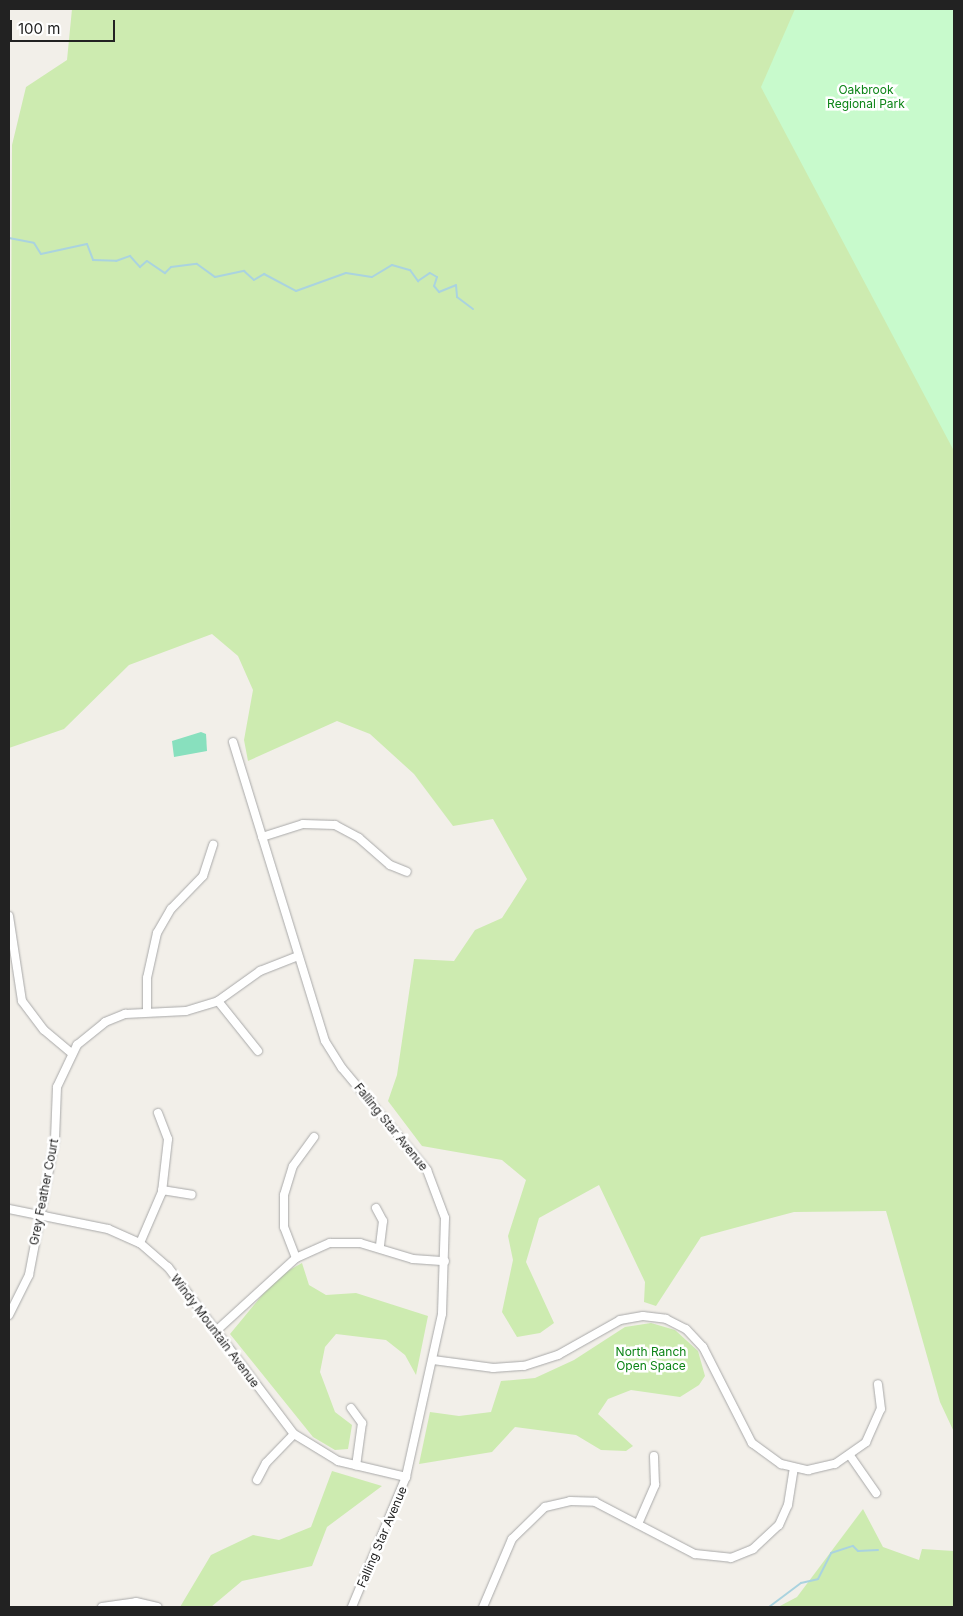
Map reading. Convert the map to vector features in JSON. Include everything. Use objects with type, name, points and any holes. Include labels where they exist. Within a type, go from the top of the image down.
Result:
[{"type":"street","name":"Falling Star Avenue","points":[[233,742],[298,956],[332,1053],[434,1181],[445,1218],[442,1314],[406,1477],[352,1607]]},
{"type":"street","points":[[262,837],[303,824],[335,825],[359,838],[390,865],[407,872]]},
{"type":"street","points":[[147,1010],[147,978],[157,933],[171,909],[203,876],[213,845]]},
{"type":"street","points":[[9,916],[22,1001],[44,1030],[72,1053]]},
{"type":"street","name":"Grey Feather Court","points":[[9,1315],[25,1290],[55,1139],[57,1088],[72,1053],[105,1022],[147,1010],[186,1011],[218,1001],[260,971],[298,956]]},
{"type":"street","points":[[218,1001],[258,1051]]},
{"type":"street","points":[[140,1243],[156,1214],[162,1190],[168,1139],[158,1114]]},
{"type":"street","points":[[296,1258],[284,1227],[284,1195],[293,1166],[314,1137]]},
{"type":"street","points":[[162,1190],[192,1195]]},
{"type":"street","points":[[376,1208],[383,1221],[380,1247]]},
{"type":"street","name":"Windy Mountain Avenue","points":[[9,1209],[39,1217],[108,1230],[140,1243],[168,1267],[294,1434],[324,1455],[356,1466],[406,1477]]},
{"type":"street","points":[[216,1331],[296,1258],[330,1243],[380,1247],[413,1259],[445,1261]]},
{"type":"street","points":[[433,1360],[493,1368],[524,1366],[558,1355],[620,1320],[643,1316],[666,1319],[686,1330],[703,1347],[752,1443],[770,1459],[794,1468],[822,1468],[851,1456],[878,1423],[882,1398],[878,1384]]},
{"type":"street","points":[[352,1408],[362,1423],[356,1466]]},
{"type":"street","points":[[257,1480],[266,1463],[294,1434]]},
{"type":"street","points":[[638,1524],[655,1486],[654,1456]]},
{"type":"street","points":[[851,1456],[876,1493]]},
{"type":"street","points":[[483,1607],[512,1539],[546,1507],[570,1501],[594,1502],[698,1556],[742,1555],[764,1542],[779,1525],[788,1505],[794,1468]]},
{"type":"street","points":[[102,1607],[136,1602],[157,1607]]},
{"type":"green space","points":[[72,9],[954,9],[954,1432],[940,1402],[886,1211],[794,1212],[701,1237],[656,1306],[644,1302],[645,1282],[599,1185],[539,1218],[526,1262],[554,1323],[540,1333],[517,1337],[502,1312],[513,1260],[508,1236],[526,1180],[502,1160],[422,1146],[388,1101],[397,1075],[414,959],[454,961],[475,930],[502,918],[527,879],[493,819],[453,826],[414,774],[370,734],[337,721],[248,761],[244,740],[253,690],[238,656],[212,634],[129,665],[64,729],[9,748],[12,145],[26,87],[67,60]]},
{"type":"green space","name":"Oakbrook Regional Park","points":[[795,9],[954,9],[954,451],[761,87]]},
{"type":"green space","points":[[201,732],[206,734],[207,751],[174,757],[172,741]]},
{"type":"green space","points":[[302,1263],[309,1285],[326,1295],[356,1293],[428,1316],[416,1375],[405,1355],[386,1340],[336,1334],[325,1347],[320,1372],[335,1412],[352,1425],[348,1449],[335,1450],[313,1437],[230,1334],[277,1277]]},
{"type":"green space","name":"North Ranch Open Space","points":[[651,1323],[675,1330],[698,1351],[705,1376],[699,1385],[680,1397],[631,1390],[608,1399],[598,1414],[633,1446],[626,1451],[601,1450],[576,1435],[515,1427],[492,1452],[419,1464],[430,1412],[459,1416],[491,1412],[501,1381],[535,1378],[574,1360],[625,1327]]},
{"type":"green space","points":[[332,1471],[382,1486],[327,1527],[312,1566],[242,1581],[211,1607],[180,1607],[211,1555],[253,1535],[279,1540],[311,1527]]},
{"type":"green space","points":[[863,1509],[883,1547],[919,1560],[922,1549],[954,1551],[954,1607],[778,1607],[797,1597]]},
{"type":"waterway","points":[[9,238],[34,243],[41,254],[87,244],[93,260],[116,261],[130,256],[140,267],[147,261],[165,273],[171,267],[197,264],[215,277],[244,271],[254,280],[264,274],[296,291],[346,273],[372,277],[392,265],[410,270],[418,281],[430,273],[437,277],[434,286],[439,292],[456,285],[457,297],[473,309]]},
{"type":"waterway","points":[[769,1607],[801,1583],[818,1579],[831,1553],[853,1546],[858,1551],[878,1550]]}]
